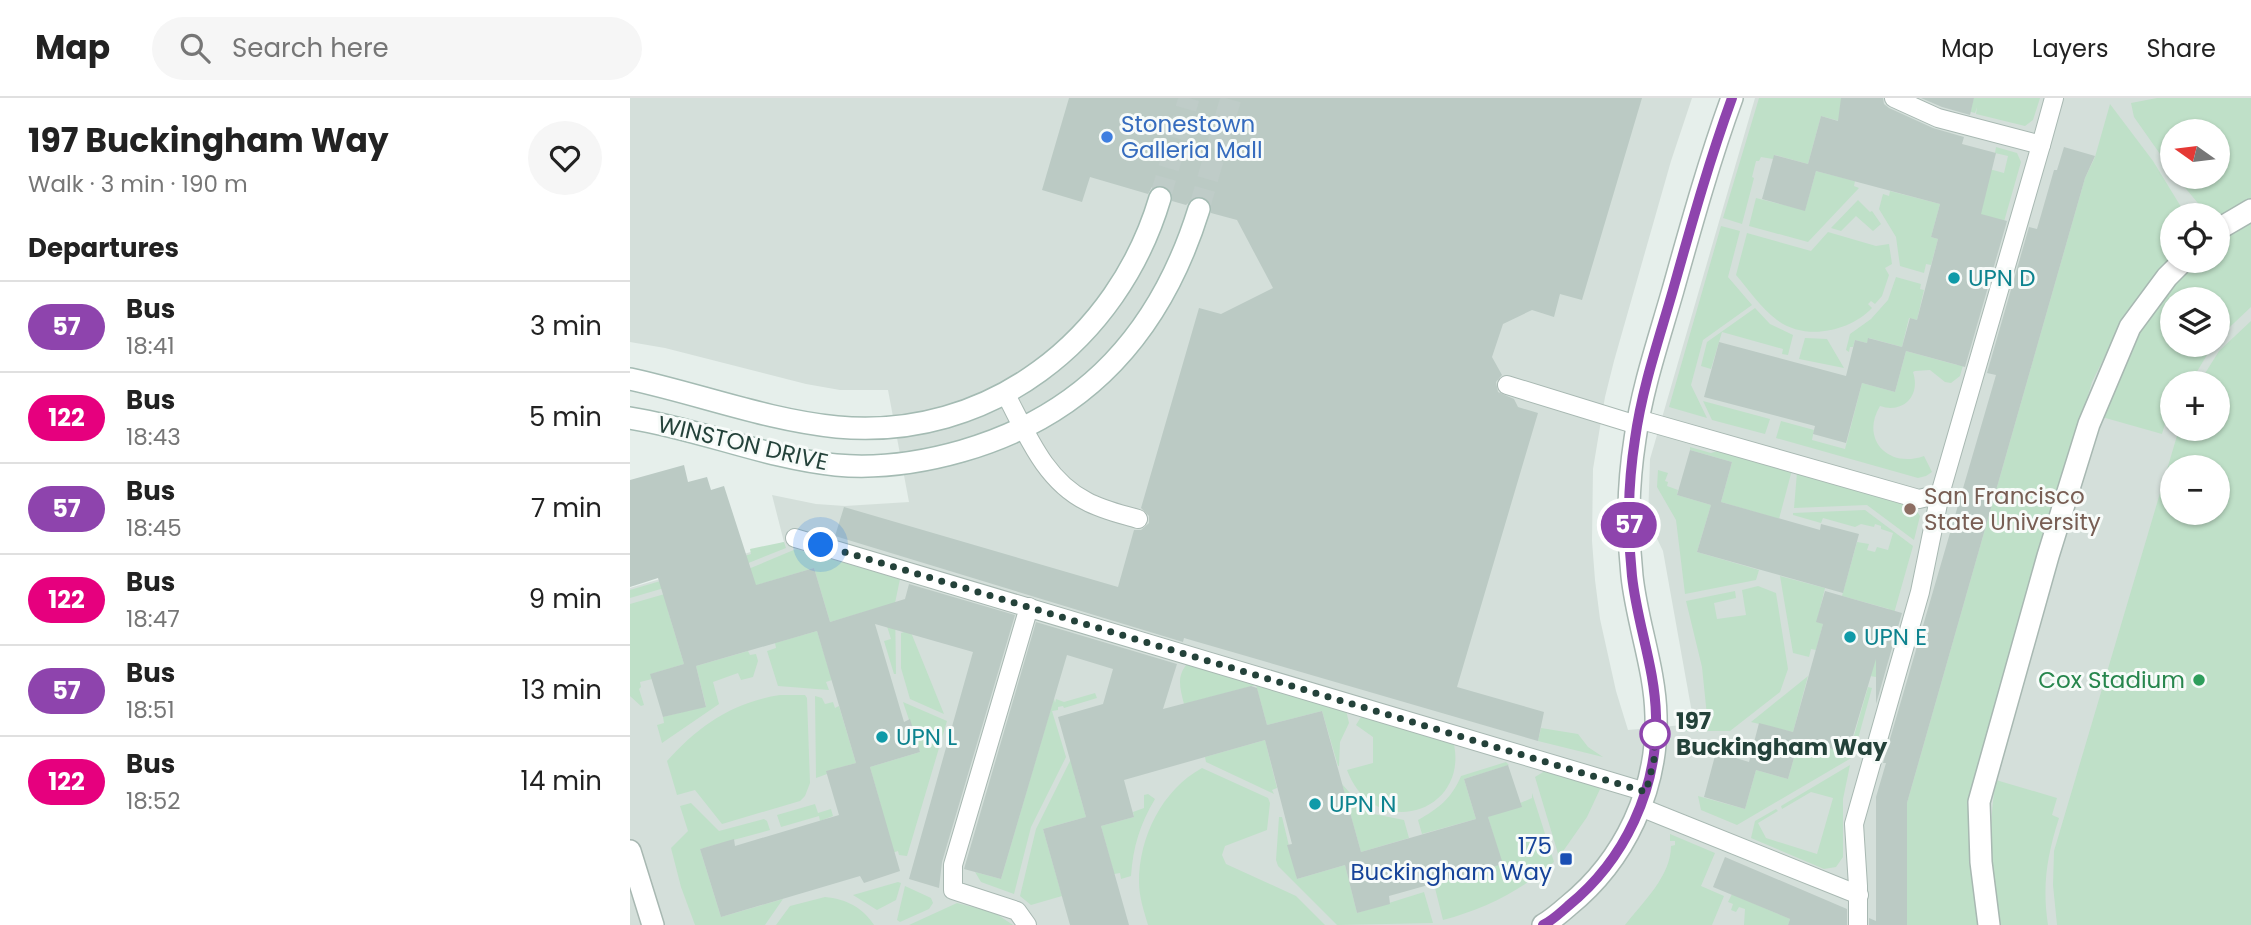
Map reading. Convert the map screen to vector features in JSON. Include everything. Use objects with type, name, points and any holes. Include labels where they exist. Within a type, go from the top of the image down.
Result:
[{"type":"street","points":[[1543,925],[1583,894],[1619,849],[1643,799],[1654,760],[1656,716],[1637,611],[1629,540],[1631,472],[1638,422],[1650,370],[1707,172],[1732,98]]},
{"type":"street","name":"WINSTON DRIVE","points":[[630,379],[820,425],[860,428],[921,423],[972,407],[1005,393],[1061,355],[1087,330],[1104,310],[1136,260],[1160,198]]},
{"type":"street","name":"WINSTON DRIVE","points":[[630,418],[786,457],[855,466],[904,464],[974,447],[1024,427],[1057,409],[1113,363],[1146,324],[1173,278],[1199,209]]},
{"type":"street","points":[[2230,222],[2251,210]]},
{"type":"street","points":[[1989,925],[1981,862],[1979,802],[2048,556],[2089,424],[2130,327],[2171,273]]},
{"type":"street","points":[[630,851],[653,925]]},
{"type":"lane","points":[[1894,98],[1938,118],[2041,145]]},
{"type":"lane","points":[[1858,925],[1859,895],[1854,824],[1920,592],[1940,494],[2054,98]]},
{"type":"lane","points":[[1507,385],[1919,499],[1940,494]]},
{"type":"lane","points":[[1005,393],[1041,460],[1061,483],[1087,502],[1138,519]]},
{"type":"lane","points":[[795,538],[1029,607],[1643,799],[1859,895]]},
{"type":"lane","points":[[1027,925],[1017,911],[953,890],[953,865],[1029,607]]},
{"type":"shaded area","name":"San Francisco State University","points":[[630,98],[1692,98],[1671,161],[1605,397],[1593,469],[1592,541],[1600,619],[1628,730],[1694,724],[1663,551],[1648,520],[1650,459],[1755,98],[2251,98],[2251,925],[630,925],[630,588],[784,542],[772,495],[816,504],[845,506],[909,502],[888,390],[840,390],[806,384],[665,348],[630,342]]},
{"type":"green space","points":[[1759,98],[1869,98],[1887,134],[1821,116],[1808,164],[1775,155],[1773,159],[1761,157],[1756,161],[1742,224],[1723,218]]},
{"type":"green space","points":[[1974,98],[2040,98],[2033,120],[2025,126],[1976,114],[1977,107],[1975,113],[1924,99],[1971,107]]},
{"type":"green space","points":[[2157,98],[2251,98],[2251,199],[2230,211],[2230,203],[2198,203],[2186,189],[2230,189],[2230,119],[2160,119],[2160,154],[2134,117],[2131,103]]},
{"type":"green space","points":[[2110,104],[2160,172],[2160,189],[2170,189],[2179,203],[2160,203],[2160,272],[2123,320],[2092,382],[1975,779],[1971,857],[1979,925],[1907,925],[1907,803],[2085,178],[2095,157]]},
{"type":"green space","points":[[1996,147],[2017,153],[2021,162],[1960,376],[1951,383],[1945,382],[1930,370],[1915,371],[1914,389],[1908,401],[1896,407],[1880,406],[1875,418],[1873,430],[1881,448],[1889,455],[1899,458],[1924,456],[1932,472],[1918,478],[1776,438],[1781,421],[1814,430],[1812,440],[1845,449],[1862,383],[1895,392],[1906,351],[1957,365],[1995,219],[1954,208],[1967,163],[2004,173],[2008,156],[1995,153]]},
{"type":"green space","points":[[1816,171],[1855,181],[1854,186],[1859,188],[1808,242],[1749,226],[1756,198],[1805,210]]},
{"type":"green space","points":[[1890,191],[1940,204],[1931,237],[1938,239],[1931,265],[1926,264],[1924,273],[1900,266],[1896,237],[1879,209],[1883,194],[1889,196]]},
{"type":"green space","points":[[1858,200],[1872,211],[1881,224],[1873,231],[1856,216],[1841,231],[1831,228]]},
{"type":"green space","points":[[2251,223],[2251,307],[2230,327],[2230,287],[2171,287],[2184,273],[2230,273],[2230,236]]},
{"type":"green space","points":[[1721,226],[1740,231],[1728,277],[1752,305],[1703,340],[1691,385],[1707,418],[1669,407]]},
{"type":"green space","points":[[1828,232],[1876,246],[1889,244],[1892,264],[1885,268],[1889,275],[1882,296],[1875,304],[1871,301],[1868,304],[1872,308],[1862,316],[1839,328],[1813,332],[1788,326],[1766,310],[1736,275],[1747,233],[1811,251]]},
{"type":"green space","points":[[1896,277],[1921,284],[1920,289],[1924,290],[1917,320],[1909,318],[1902,347],[1869,338],[1867,343],[1855,340],[1849,352],[1846,350],[1850,334],[1871,319],[1888,300]]},
{"type":"green space","points":[[2160,301],[2160,357],[2206,357],[2197,371],[2160,371],[2160,433],[2102,417],[2119,373]]},
{"type":"green space","points":[[1755,308],[1770,324],[1793,335],[1788,355],[1782,354],[1783,349],[1722,332],[1711,369],[1701,366],[1707,342]]},
{"type":"green space","name":"Cox Stadium","points":[[2251,321],[2251,925],[2057,925],[2053,885],[2054,851],[2160,493],[2160,525],[2230,525],[2230,455],[2171,455],[2175,441],[2230,441],[2230,371],[2206,371],[2215,357],[2230,357],[2230,341]]},
{"type":"green space","points":[[1805,338],[1827,339],[1844,368],[1799,359]]},
{"type":"green space","points":[[1703,401],[1770,419],[1765,434],[1712,420]]},
{"type":"green space","points":[[1690,447],[1711,453],[1720,450],[1792,470],[1779,519],[1721,502],[1732,462],[1690,450]]},
{"type":"green space","points":[[1658,470],[1668,473],[1665,481],[1668,482],[1667,486],[1678,490],[1677,495],[1711,505],[1697,552],[1759,570],[1756,580],[1685,594],[1676,520],[1657,487]]},
{"type":"green space","points":[[1797,472],[1913,505],[1920,516],[1914,540],[1867,505],[1794,508]]},
{"type":"green space","points":[[1865,510],[1913,546],[1876,677],[1870,676],[1889,609],[1842,596],[1857,542],[1869,544],[1867,550],[1875,552],[1877,547],[1888,550],[1893,533],[1875,524],[1874,527],[1861,524],[1855,527],[1823,518],[1821,523],[1793,515]]},
{"type":"green space","points":[[784,542],[786,548],[746,564],[630,598],[630,590],[751,554],[750,549]]},
{"type":"green space","points":[[796,549],[900,579],[895,603],[896,674],[884,641],[891,639],[881,607],[830,622],[814,568],[747,588],[746,570]]},
{"type":"green space","points":[[727,576],[668,611],[684,664],[651,674],[652,679],[640,682],[639,689],[644,705],[641,706],[630,696],[630,604]]},
{"type":"green space","points":[[1780,576],[1825,588],[1817,621],[1823,624],[1816,650],[1811,649],[1809,657],[1793,653]]},
{"type":"green space","points":[[1758,586],[1776,593],[1788,669],[1780,692],[1730,731],[1685,731],[1707,716],[1702,667],[1686,601],[1735,591],[1736,598],[1714,603],[1717,619],[1746,615],[1742,590]]},
{"type":"green space","points":[[910,630],[944,714],[910,699],[901,668],[901,633]]},
{"type":"green space","points":[[817,631],[832,680],[826,682],[829,690],[778,686],[767,651],[776,648],[775,643]]},
{"type":"green space","points":[[748,651],[750,655],[756,654],[758,661],[753,677],[741,680],[738,673],[713,682],[719,704],[662,743],[657,725],[664,723],[663,717],[706,706],[696,666]]},
{"type":"green space","points":[[1192,659],[1345,706],[1349,723],[1340,742],[1339,766],[1322,711],[1267,725],[1256,685],[1184,704],[1181,674]]},
{"type":"green space","points":[[1808,676],[1793,732],[1751,722]]},
{"type":"green space","points":[[1868,687],[1872,688],[1853,757],[1737,825],[1701,810],[1698,796],[1745,809],[1756,770],[1788,779],[1799,740],[1849,753]]},
{"type":"green space","points":[[1095,693],[1097,698],[1064,708],[1058,707],[1058,710],[1052,711],[1066,757],[1031,827],[1014,894],[981,882],[975,872],[1001,879],[1054,698],[1055,703],[1056,699],[1064,702]]},
{"type":"green space","points":[[805,695],[807,698],[810,783],[800,801],[722,824],[695,790],[677,795],[667,761],[679,748],[704,727],[732,710],[763,698]]},
{"type":"green space","points":[[815,696],[822,698],[825,704],[833,702],[835,708],[839,706],[856,763],[827,771],[827,774],[816,778]]},
{"type":"green space","points":[[903,702],[947,721],[907,856],[899,855],[898,851],[864,862],[850,816],[881,806],[870,767],[920,752]]},
{"type":"green space","points":[[1364,712],[1453,740],[1455,765],[1448,786],[1435,801],[1417,810],[1397,812],[1378,806],[1360,793],[1347,770],[1373,763],[1373,737],[1356,725]]},
{"type":"green space","points":[[1541,728],[1578,734],[1588,747],[1603,757],[1538,741]]},
{"type":"green space","points":[[1265,740],[1277,788],[1272,790],[1274,794],[1206,762],[1205,757]]},
{"type":"green space","points":[[1072,757],[1116,762],[1074,774],[1086,817],[1043,829],[1062,896],[1031,905],[1020,896],[1036,829]]},
{"type":"green space","points":[[1506,762],[1509,765],[1464,779],[1476,819],[1422,834],[1418,820],[1444,802],[1461,776]]},
{"type":"green space","points":[[1850,765],[1843,799],[1843,857],[1836,867],[1824,869],[1751,838],[1755,821],[1776,809],[1778,811],[1758,823],[1766,838],[1817,854],[1833,798],[1811,792],[1782,809],[1781,806]]},
{"type":"green space","points":[[1202,768],[1268,798],[1270,803],[1267,830],[1225,846],[1222,855],[1226,864],[1296,896],[1325,925],[1148,925],[1139,882],[1148,832],[1164,802],[1188,777]]},
{"type":"green space","points":[[1548,769],[1601,787],[1587,817],[1559,857],[1535,777]]},
{"type":"green space","points":[[1996,780],[2057,798],[2052,815],[2059,818],[2051,845],[2046,884],[2048,925],[1998,925],[1991,835]]},
{"type":"green space","points":[[1342,784],[1357,801],[1374,814],[1404,820],[1409,838],[1361,852]]},
{"type":"green space","points":[[1532,793],[1554,862],[1502,898],[1443,920],[1434,884],[1502,864],[1488,817],[1532,798]]},
{"type":"green space","points":[[1148,794],[1155,799],[1138,836],[1131,876],[1121,879],[1120,873],[1114,874],[1101,826],[1134,817],[1133,812],[1144,808],[1144,795]]},
{"type":"green space","points":[[691,803],[719,831],[764,819],[767,821],[770,830],[700,849],[721,917],[783,899],[765,925],[695,925],[671,848],[688,831],[680,806]]},
{"type":"green space","points":[[815,804],[818,813],[831,809],[833,816],[820,821],[819,816],[781,827],[777,815]]},
{"type":"green space","points":[[1279,817],[1282,817],[1297,879],[1345,865],[1357,913],[1424,892],[1433,923],[1337,925],[1278,866],[1276,860]]},
{"type":"green space","points":[[1670,834],[1715,853],[1701,886],[1724,896],[1712,925],[1625,925],[1655,888],[1666,868],[1671,846],[1675,845],[1675,841],[1670,841]]},
{"type":"green space","points":[[901,883],[896,900],[877,910],[853,895]]},
{"type":"green space","points":[[905,886],[931,898],[933,903],[929,909],[900,922],[897,920]]},
{"type":"green space","points":[[1732,894],[1790,919],[1788,925],[1744,925],[1745,909],[1739,907],[1736,912],[1731,910],[1733,904],[1728,902]]},
{"type":"green space","points":[[825,897],[853,905],[874,925],[776,925],[790,906]]},
{"type":"green space","points":[[957,903],[995,913],[1013,925],[909,925]]},
{"type":"building","points":[[1069,98],[1642,98],[1582,300],[1560,294],[1554,317],[1532,310],[1503,324],[1492,357],[1502,375],[1496,382],[1498,392],[1514,399],[1518,407],[1538,413],[1457,687],[1544,712],[1538,741],[1184,638],[1183,642],[835,536],[844,507],[1118,587],[1134,530],[1141,530],[1149,523],[1149,516],[1141,508],[1199,308],[1221,314],[1273,288],[1237,220],[1211,213],[1209,201],[1204,197],[1196,196],[1186,205],[1172,201],[1171,190],[1164,186],[1152,187],[1148,194],[1090,177],[1082,202],[1042,190]]},
{"type":"building","name":"UPN D","points":[[1841,98],[1883,98],[1884,104],[1889,108],[1933,128],[1964,137],[1962,144],[1996,153],[1981,214],[2007,221],[1965,367],[1906,351],[1895,392],[1862,383],[1846,443],[1813,434],[1815,426],[1704,397],[1719,342],[1846,376],[1855,340],[1867,343],[1868,338],[1902,347],[1910,318],[1917,320],[1938,239],[1931,237],[1940,204],[1816,171],[1805,211],[1762,199],[1774,155],[1808,164],[1821,116],[1838,121]]},
{"type":"building","points":[[1921,98],[1974,98],[1970,115]]},
{"type":"building","points":[[2064,147],[2095,156],[2085,178],[1907,803],[1907,925],[1869,925],[1869,918],[1876,921],[1876,797],[1886,763],[1883,763],[1996,375],[1987,373],[2029,227],[2037,229],[2054,170],[2057,170]]},
{"type":"building","points":[[1690,450],[1732,462],[1721,502],[1820,530],[1821,524],[1859,534],[1843,593],[1697,552],[1711,505],[1677,495]]},
{"type":"building","points":[[684,465],[688,482],[707,477],[711,490],[724,486],[756,585],[814,568],[830,622],[905,599],[909,584],[1015,615],[942,862],[939,888],[909,879],[973,652],[875,624],[904,722],[910,719],[920,752],[870,767],[900,871],[864,883],[860,876],[721,917],[700,849],[734,839],[735,846],[839,815],[826,771],[856,763],[817,631],[696,666],[706,707],[663,717],[650,674],[684,664],[658,578],[630,587],[630,480]]},
{"type":"building","points":[[1825,591],[1902,613],[1876,704],[1876,659],[1848,753],[1799,740],[1788,779],[1756,770],[1745,809],[1704,797],[1716,752],[1749,762],[1759,723],[1793,732],[1823,624],[1816,622]]},
{"type":"building","name":"UPN N","points":[[1036,622],[1177,664],[1163,709],[1251,686],[1257,688],[1267,725],[1322,711],[1361,852],[1476,819],[1464,779],[1508,765],[1522,807],[1488,817],[1503,864],[1389,896],[1390,904],[1357,913],[1345,865],[1297,879],[1287,845],[1292,844],[1265,740],[1124,780],[1134,817],[1101,826],[1129,925],[1070,925],[1043,829],[1086,817],[1058,717],[1103,704],[1113,669],[1067,655],[1001,879],[964,869]]},
{"type":"building","points":[[1725,857],[1847,909],[1847,925],[1788,925],[1790,919],[1713,887]]},
{"type":"tunnel","points":[[1160,198],[1189,98]]},
{"type":"tunnel","points":[[1199,209],[1231,98]]},
{"type":"bus line","name":"57","points":[[1543,925],[1583,894],[1619,849],[1640,807],[1654,760],[1656,716],[1653,686],[1637,611],[1629,540],[1631,472],[1637,425],[1650,370],[1707,172],[1732,98]]},
{"type":"place","name":"Stonestown Galleria Mall","points":[[1107,137]]},
{"type":"place","name":"UPN D","points":[[1954,278]]},
{"type":"place","name":"San Francisco State University","points":[[1910,509]]},
{"type":"place","name":"UPN E","points":[[1850,637]]},
{"type":"place","name":"Cox Stadium","points":[[2199,680]]},
{"type":"place","name":"197 Buckingham Way","points":[[1655,734]]},
{"type":"place","name":"UPN L","points":[[882,737]]},
{"type":"place","name":"UPN N","points":[[1315,804]]},
{"type":"place","name":"175 Buckingham Way","points":[[1566,859]]},
{"type":"route","points":[[821,545],[1646,792],[1654,760],[1655,734]]}]
